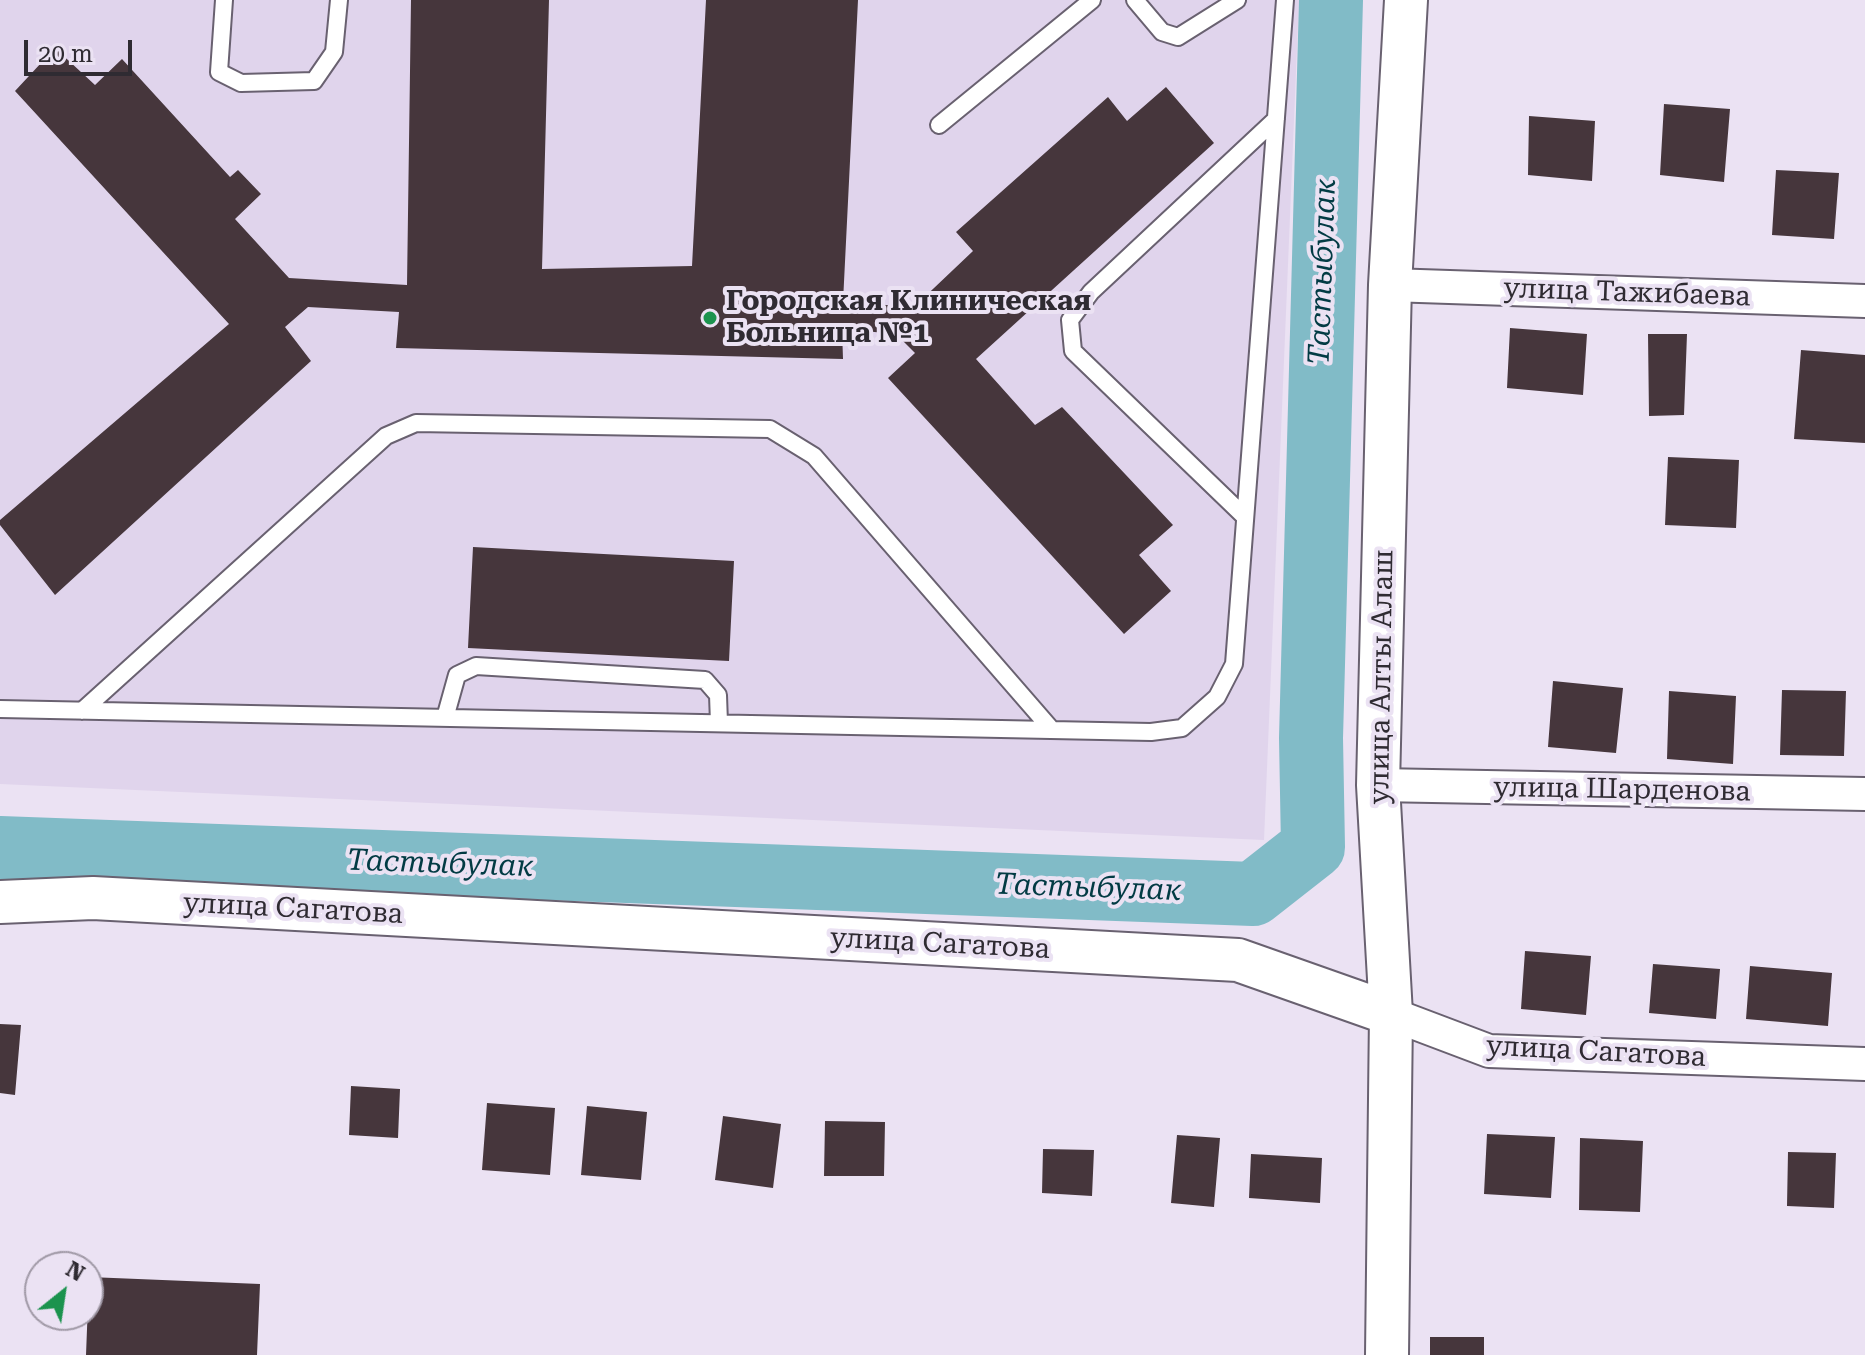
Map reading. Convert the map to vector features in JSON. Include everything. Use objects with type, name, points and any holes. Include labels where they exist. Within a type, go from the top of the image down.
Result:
[{"type":"street","name":"улица Алты Алаш","points":[[1387,1355],[1391,1014],[1378,785],[1390,285],[1406,0]]},
{"type":"street","name":"улица Тажибаева","points":[[1390,285],[1865,301]]},
{"type":"street","name":"улица Шарденова","points":[[1378,785],[1865,794]]},
{"type":"street","name":"улица Сагатова","points":[[0,902],[93,898],[1238,960],[1489,1051],[1865,1064]]},
{"type":"lane","points":[[224,0],[219,72],[241,83],[314,81],[334,52],[339,0]]},
{"type":"lane","points":[[939,125],[1092,0]]},
{"type":"lane","points":[[1135,0],[1162,32],[1178,37],[1237,0]]},
{"type":"lane","points":[[0,709],[1151,732],[1182,728],[1217,697],[1234,664],[1285,0]]},
{"type":"lane","points":[[1245,517],[1073,351],[1070,320],[1091,292],[1276,119]]},
{"type":"lane","points":[[82,711],[386,436],[416,423],[770,429],[814,456],[1052,730]]},
{"type":"lane","points":[[445,718],[457,675],[476,666],[705,680],[718,695],[719,723]]},
{"type":"shaded area","points":[[0,0],[1299,0],[1264,840],[0,784]]},
{"type":"building","name":"Городская Клиническая Больница №1","points":[[411,0],[549,0],[542,269],[692,266],[706,0],[858,0],[843,302],[914,307],[973,251],[956,232],[1108,97],[1127,121],[1166,87],[1214,143],[976,359],[1035,425],[1062,407],[1173,525],[1139,555],[1171,591],[1124,634],[888,378],[915,353],[896,334],[842,329],[843,359],[396,348],[399,312],[308,307],[285,327],[311,361],[55,595],[0,525],[0,520],[229,324],[15,91],[55,48],[95,85],[122,59],[230,177],[238,170],[261,194],[235,219],[289,278],[407,285]]},
{"type":"building","points":[[1664,104],[1730,109],[1724,182],[1660,175]]},
{"type":"building","points":[[1529,116],[1595,121],[1592,181],[1528,175]]},
{"type":"building","points":[[1776,170],[1839,173],[1834,239],[1772,235]]},
{"type":"building","points":[[1510,328],[1587,334],[1583,395],[1507,388]]},
{"type":"building","points":[[1648,334],[1687,334],[1684,415],[1649,416]]},
{"type":"building","points":[[1801,350],[1865,355],[1865,443],[1794,439]]},
{"type":"building","points":[[1668,457],[1739,460],[1736,528],[1665,525]]},
{"type":"building","points":[[473,547],[734,561],[729,661],[468,648]]},
{"type":"building","points":[[1553,681],[1623,688],[1616,753],[1548,747]]},
{"type":"building","points":[[1782,690],[1846,691],[1844,756],[1780,755]]},
{"type":"building","points":[[1669,691],[1736,696],[1733,764],[1667,759]]},
{"type":"building","points":[[1525,951],[1591,956],[1586,1015],[1521,1009]]},
{"type":"building","points":[[1653,964],[1720,969],[1716,1019],[1649,1013]]},
{"type":"building","points":[[1750,966],[1832,973],[1828,1026],[1746,1019]]},
{"type":"building","points":[[0,1024],[21,1025],[15,1095],[0,1093]]},
{"type":"building","points":[[351,1086],[400,1089],[398,1138],[349,1135]]},
{"type":"building","points":[[487,1103],[555,1108],[550,1175],[482,1170]]},
{"type":"building","points":[[587,1106],[647,1112],[641,1180],[581,1175]]},
{"type":"building","points":[[723,1116],[781,1124],[773,1188],[715,1180]]},
{"type":"building","points":[[825,1121],[885,1122],[884,1176],[824,1176]]},
{"type":"building","points":[[1487,1134],[1555,1137],[1551,1198],[1484,1194]]},
{"type":"building","points":[[1177,1135],[1220,1138],[1214,1207],[1171,1203]]},
{"type":"building","points":[[1580,1138],[1643,1141],[1640,1212],[1579,1210]]},
{"type":"building","points":[[1043,1149],[1094,1150],[1092,1196],[1042,1193]]},
{"type":"building","points":[[1788,1152],[1836,1153],[1834,1208],[1787,1206]]},
{"type":"building","points":[[1251,1154],[1322,1158],[1320,1203],[1249,1198]]},
{"type":"building","points":[[104,1278],[260,1284],[257,1355],[86,1355],[87,1331],[104,1331]]},
{"type":"building","points":[[1430,1337],[1484,1337],[1484,1355],[1430,1355]]},
{"type":"waterway","name":"Тастыбулак","points":[[0,848],[1253,894],[1313,847],[1311,738],[1331,0]]},
{"type":"place","name":"Городская Клиническая Больница №1","points":[[710,318]]}]
